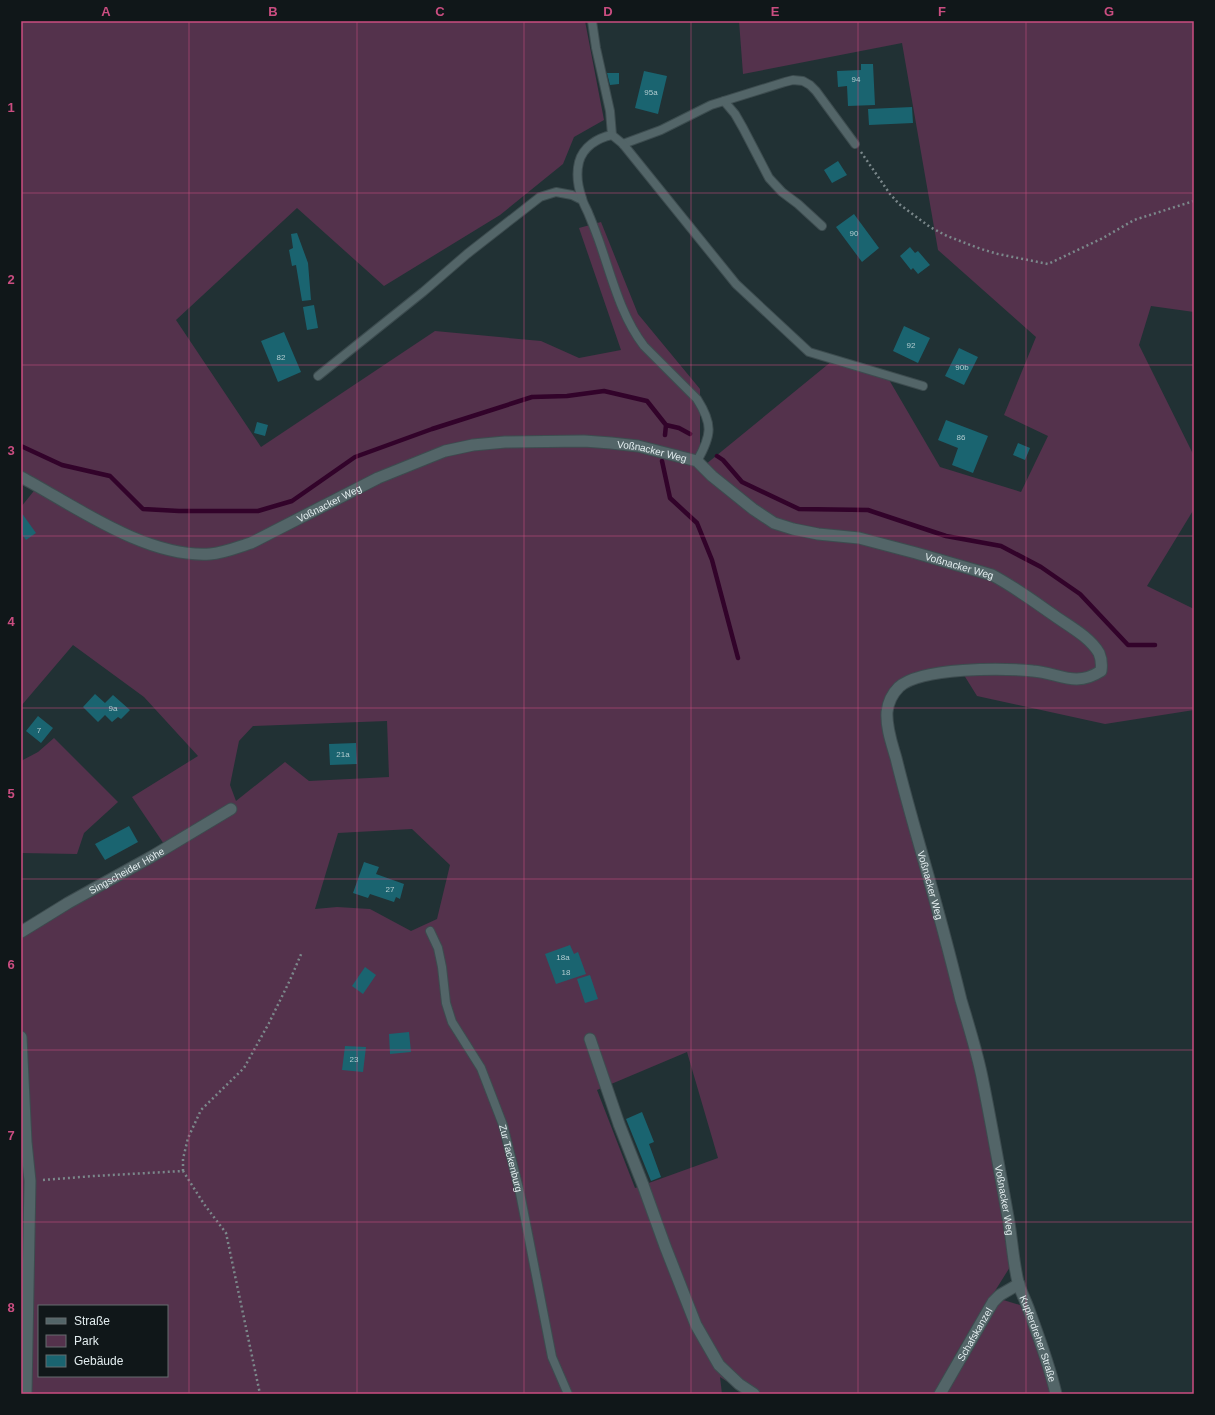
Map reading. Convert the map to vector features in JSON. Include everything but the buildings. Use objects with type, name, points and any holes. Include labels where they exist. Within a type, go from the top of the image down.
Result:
[{"type":"street","name":"Voßnacker Weg","points":[[21,477],[130,537],[166,548],[195,554],[211,554],[251,543],[399,469],[445,451],[473,444],[505,442],[611,443],[638,446],[697,461],[712,476],[753,509],[774,522],[793,529],[818,534],[875,541],[992,575],[1004,581],[1085,638],[1099,653],[1102,662],[1101,671],[1093,676],[1084,679],[1072,680],[1045,672],[1031,671],[968,671],[927,675],[907,682],[895,691],[889,701],[887,712],[890,733],[905,794],[932,887],[982,1079],[1019,1284]]},
{"type":"street","name":"Singscheider Höhe","points":[[21,932],[68,903],[151,857],[231,809]]},
{"type":"street","points":[[21,1037],[26,1142],[30,1181],[26,1394]]},
{"type":"street","points":[[590,1040],[664,1246],[696,1325],[719,1365],[739,1384],[754,1394]]},
{"type":"street","name":"Schafskanzel","points":[[940,1394],[993,1302],[1000,1295],[1019,1284]]},
{"type":"street","name":"Kupferdreher Straße","points":[[1019,1284],[1038,1334],[1056,1394]]},
{"type":"lane","points":[[592,21],[596,48],[610,112],[612,135],[623,144],[736,284],[809,352],[923,386]]},
{"type":"lane","points":[[623,144],[661,130],[711,105],[793,80],[803,81],[816,91],[855,144]]},
{"type":"lane","points":[[724,101],[738,119],[769,178],[782,192],[798,204],[822,226]]},
{"type":"lane","points":[[612,135],[598,140],[589,146],[579,161],[578,178],[582,200],[592,221],[622,306],[637,338],[696,399],[703,409],[708,422],[708,433],[706,445],[697,461]]},
{"type":"lane","points":[[318,376],[423,292],[467,254],[540,197],[556,192],[572,195],[582,200]]},
{"type":"lane","name":"Zur Tackenburg","points":[[430,931],[438,948],[446,1003],[452,1022],[481,1068],[503,1125],[520,1193],[552,1357],[568,1394]]},
{"type":"path","points":[[855,144],[890,194],[899,204],[930,227],[947,236],[981,249],[1048,264],[1103,238],[1134,220],[1194,201]]},
{"type":"path","points":[[260,1394],[226,1232],[204,1204],[183,1171],[183,1159],[188,1138],[201,1110],[244,1068],[269,1023],[302,952]]},
{"type":"path","points":[[30,1181],[183,1171]]},
{"type":"green space","points":[[21,21],[585,21],[604,120],[574,137],[563,164],[500,215],[384,286],[297,208],[176,320],[261,447],[435,331],[541,341],[579,358],[621,350],[579,228],[601,222],[638,314],[700,389],[700,469],[832,361],[888,378],[940,467],[1021,492],[1048,436],[1004,415],[1036,337],[938,250],[902,43],[743,74],[739,21],[1194,21],[1194,312],[1151,306],[1139,345],[1194,456],[1194,509],[1147,586],[1194,609],[1194,710],[1105,724],[977,696],[959,667],[904,677],[890,694],[883,712],[981,1089],[1010,1267],[961,1345],[934,1394],[747,1394],[720,1377],[722,1394],[21,1394],[21,923],[29,923],[164,844],[132,797],[198,756],[144,697],[73,645],[21,706],[21,507],[37,487],[21,478]],"holes":[[[387,721],[389,777],[309,781],[285,762],[236,801],[230,785],[239,741],[253,726]],[[412,829],[450,865],[437,919],[411,931],[370,909],[337,907],[315,909],[338,833]],[[687,1052],[718,1158],[635,1188],[597,1090]]]},
{"type":"green space","points":[[54,738],[118,802],[84,833],[77,854],[21,853],[21,761],[38,752]]},
{"type":"green space","points":[[1000,1299],[1020,1305],[1036,1337],[1054,1394],[944,1394]]},
{"type":"waterway","points":[[21,446],[62,465],[110,476],[143,509],[179,511],[258,511],[292,501],[355,457],[432,429],[532,397],[567,396],[604,391],[647,401],[666,425],[679,428],[690,434]]},
{"type":"waterway","points":[[665,435],[666,425]]},
{"type":"waterway","points":[[717,456],[723,460],[742,482],[799,509],[868,510],[946,536],[1001,546],[1041,567],[1080,594],[1128,645],[1155,645]]},
{"type":"waterway","points":[[662,461],[670,498],[697,523],[712,560],[738,658]]}]
